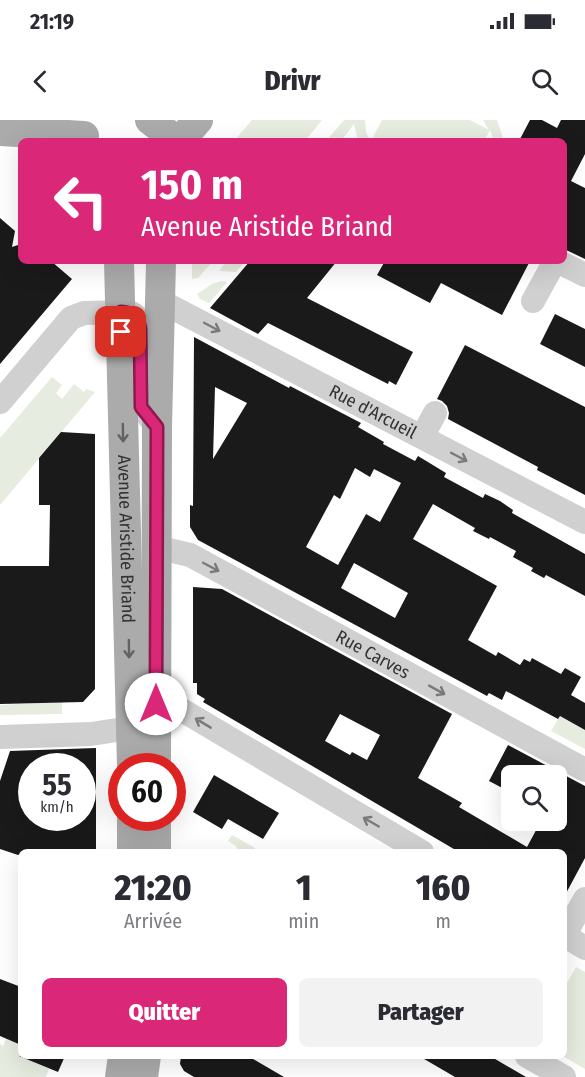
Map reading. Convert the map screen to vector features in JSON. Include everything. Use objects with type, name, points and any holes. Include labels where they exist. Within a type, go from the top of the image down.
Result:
[{"type":"main road","points":[[150,120],[175,138]]},
{"type":"main road","points":[[182,138],[198,120]]},
{"type":"main road","points":[[7,127],[84,132]]},
{"type":"main road","name":"Avenue Aristide Briand","points":[[119,264],[131,753]]},
{"type":"main road","name":"Avenue Aristide Briand","points":[[156,753],[157,427],[161,264]]},
{"type":"main road","points":[[132,831],[132,849]]},
{"type":"main road","points":[[156,831],[156,849]]},
{"type":"street","points":[[534,301],[554,264]]},
{"type":"street","points":[[562,264],[585,275]]},
{"type":"street","name":"Rue d'Arcueil","points":[[160,301],[585,522]]},
{"type":"street","points":[[0,402],[71,318],[84,313],[121,312],[133,314],[139,321],[141,407],[157,427]]},
{"type":"street","points":[[422,437],[435,413]]},
{"type":"street","name":"Rue Carves","points":[[156,547],[190,555],[585,770]]},
{"type":"street","points":[[0,737],[91,734],[130,726],[142,707],[156,704],[175,706],[417,849]]},
{"type":"street","points":[[0,728],[130,726]]},
{"type":"street","points":[[567,931],[585,899]]},
{"type":"street","points":[[567,938],[585,948]]},
{"type":"street","points":[[532,1059],[564,1077]]},
{"type":"shaded area","points":[[252,120],[322,120],[307,138],[237,138]]},
{"type":"shaded area","points":[[344,120],[365,120],[369,138],[357,138],[354,124],[343,138],[329,138]]},
{"type":"shaded area","points":[[382,120],[470,120],[489,130],[483,120],[497,120],[503,138],[493,138],[490,130],[486,138],[373,138]]},
{"type":"shaded area","points":[[192,264],[210,264],[198,278],[192,279]]},
{"type":"shaded area","points":[[225,264],[243,264],[236,272],[219,271]]},
{"type":"shaded area","points":[[227,282],[209,303],[200,299],[197,294],[212,284]]},
{"type":"shaded area","points":[[52,377],[62,385],[56,393],[62,399],[74,384],[84,392],[86,389],[95,392],[0,505],[0,438]]},
{"type":"shaded area","points":[[62,702],[62,714],[0,715],[0,705]]},
{"type":"shaded area","points":[[560,716],[585,730],[585,749],[551,731]]},
{"type":"shaded area","points":[[232,835],[255,849],[238,849],[228,841]]},
{"type":"shaded area","points":[[576,967],[585,972],[585,1069],[567,1058],[567,983]]},
{"type":"shaded area","points":[[6,1039],[18,1044],[18,1059],[37,1059],[35,1063],[49,1069],[46,1077],[0,1077],[0,1044],[3,1046]]},
{"type":"building","points":[[530,120],[542,120],[557,128],[561,120],[585,120],[585,154],[571,181],[585,188],[585,259],[567,250],[567,138],[521,138]]},
{"type":"building","points":[[0,218],[15,231],[12,247],[18,245],[18,264],[54,264],[72,279],[0,364]]},
{"type":"building","points":[[247,264],[335,264],[307,298],[413,352],[396,385],[389,381],[388,384],[268,323],[258,334],[210,308]]},
{"type":"building","points":[[383,264],[528,264],[502,315],[441,283],[430,303],[377,275]]},
{"type":"building","points":[[555,314],[585,329],[585,367],[540,344]]},
{"type":"building","points":[[194,337],[289,388],[290,386],[361,423],[358,427],[384,442],[383,444],[415,461],[418,456],[446,473],[444,477],[483,498],[485,494],[500,501],[513,510],[512,513],[585,554],[585,596],[546,575],[544,578],[531,571],[533,568],[513,557],[516,551],[473,531],[475,528],[433,504],[413,539],[497,586],[468,640],[496,656],[498,652],[520,665],[524,659],[530,662],[532,658],[561,674],[565,668],[581,677],[571,695],[585,703],[585,730],[560,716],[558,719],[506,691],[502,700],[489,693],[487,696],[198,540],[190,527],[190,505],[193,506]],"holes":[[[215,387],[247,403],[213,459]],[[355,468],[370,477],[374,469],[401,483],[380,522],[366,514],[338,565],[306,547],[334,495],[340,499]],[[354,563],[408,593],[395,618],[341,588]]]},
{"type":"building","points":[[465,345],[585,407],[585,495],[448,419],[447,406],[437,399]]},
{"type":"building","points":[[61,432],[95,434],[95,689],[83,702],[0,704],[0,566],[49,566],[50,505],[39,505],[39,458]]},
{"type":"building","points":[[193,587],[222,589],[452,714],[418,778],[462,803],[459,807],[527,847],[536,831],[567,831],[567,776],[585,786],[585,858],[567,891],[567,849],[454,849],[203,702],[205,699],[197,694],[197,683],[193,683]],"holes":[[[340,714],[380,735],[367,760],[352,752],[350,755],[325,741]]]},
{"type":"building","points":[[508,745],[546,765],[501,765],[501,787],[489,781]]},
{"type":"building","points":[[96,748],[96,753],[18,753],[18,831],[96,831],[96,849],[18,849],[18,855],[0,849],[0,781],[10,751]]},
{"type":"building","points":[[214,775],[279,813],[263,839],[228,819],[222,829],[193,812]]},
{"type":"building","points":[[0,979],[18,986],[18,1044],[0,1036]]},
{"type":"building","points":[[26,1059],[64,1059],[58,1072]]},
{"type":"building","points":[[181,1059],[253,1059],[284,1077],[194,1077],[184,1071],[180,1064]]},
{"type":"building","points":[[424,1059],[495,1059],[526,1077],[455,1077]]},
{"type":"route","points":[[121,332],[121,312],[133,314],[138,318],[141,407],[157,427],[156,704]]}]
